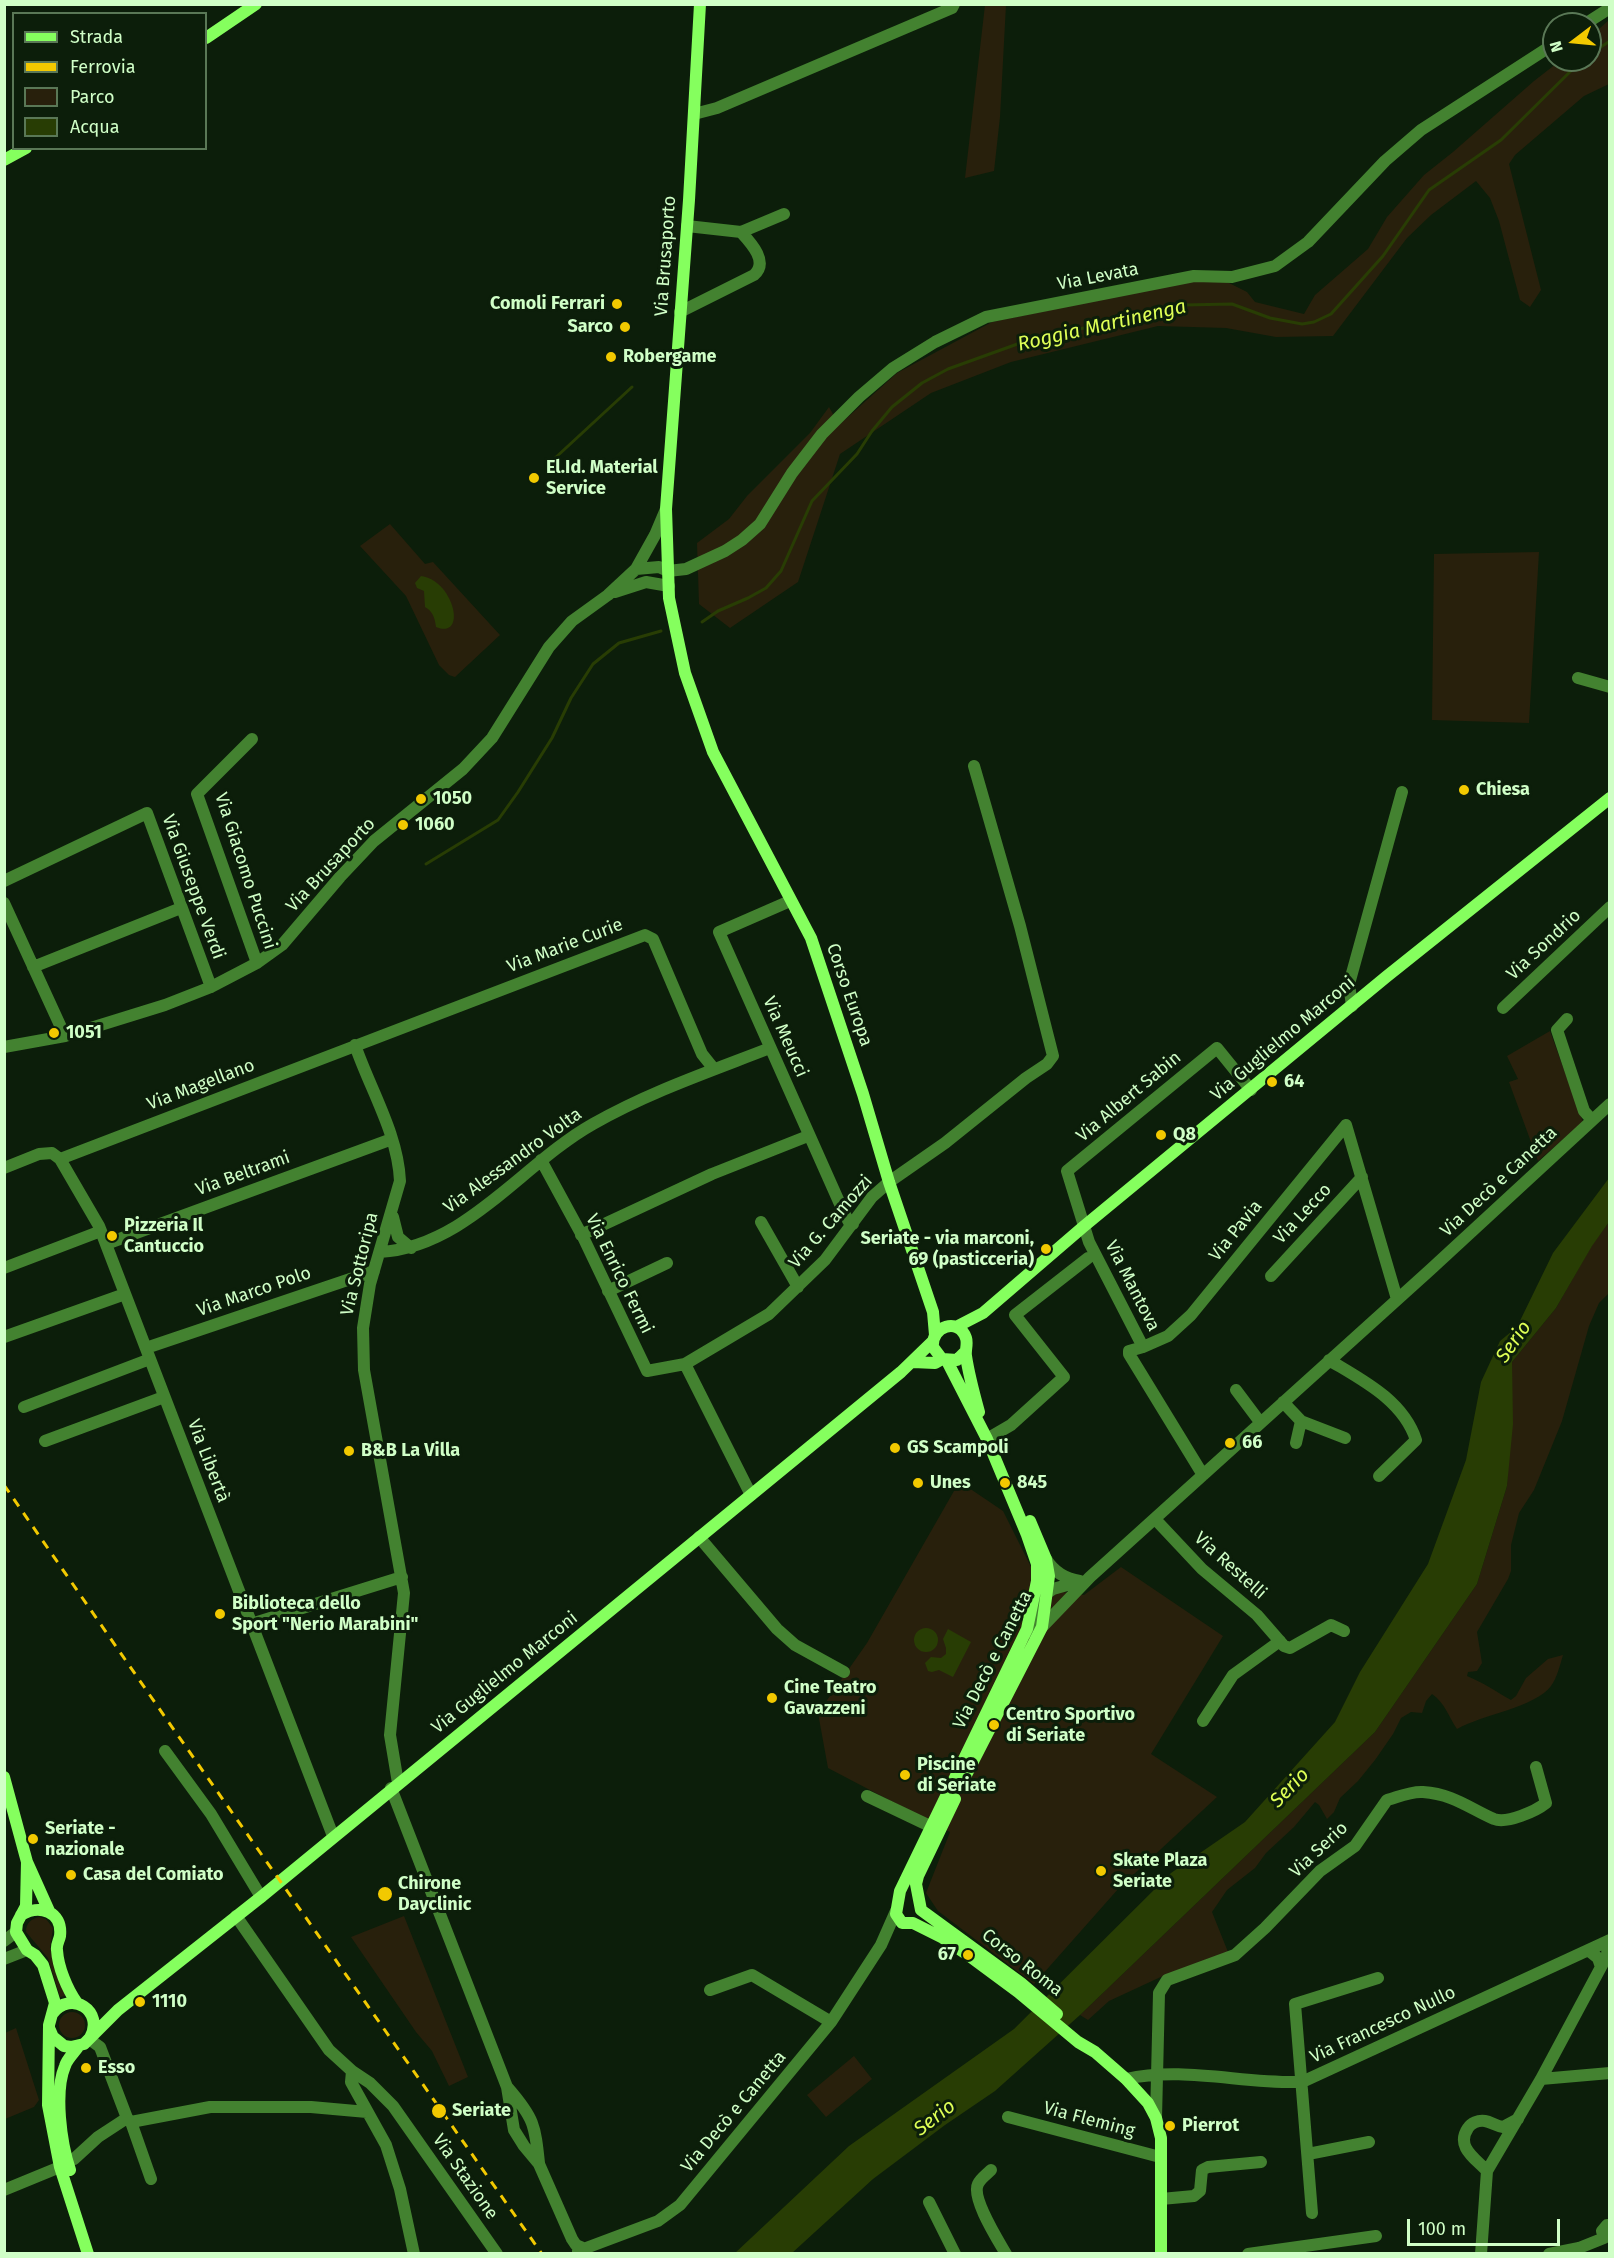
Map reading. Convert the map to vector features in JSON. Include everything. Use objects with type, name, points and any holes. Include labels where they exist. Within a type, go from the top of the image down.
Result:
[{"type":"street","points":[[207,37],[256,4]]},
{"type":"street","name":"Via Brusaporto","points":[[695,705],[676,639],[669,586],[666,509],[687,226],[700,4]]},
{"type":"street","points":[[694,114],[717,108],[952,8],[954,4]]},
{"type":"street","name":"Via Levata","points":[[668,571],[695,566],[725,551],[760,524],[792,473],[822,434],[892,368],[935,342],[986,317],[1194,276],[1232,277],[1275,266],[1308,242],[1384,161],[1421,130],[1542,52]]},
{"type":"street","points":[[4,160],[22,150]]},
{"type":"street","points":[[687,226],[741,232],[784,214]]},
{"type":"street","points":[[680,312],[760,270],[761,263],[754,248],[741,232]]},
{"type":"street","name":"Via Brusaporto","points":[[4,1047],[65,1036],[165,1005],[211,987],[257,963],[282,945],[340,877],[374,842],[463,769],[492,738],[549,647],[572,621],[608,595],[636,569],[666,509]]},
{"type":"street","points":[[636,569],[659,567],[668,571]]},
{"type":"street","name":"Via Brusaporto","points":[[608,595],[646,582],[669,586]]},
{"type":"street","points":[[1578,678],[1610,687]]},
{"type":"street","name":"Corso Europa","points":[[695,705],[713,752],[811,938],[933,1312],[935,1352],[944,1360],[987,1439],[1028,1535],[1037,1564],[1037,1581],[1028,1629],[998,1690]]},
{"type":"street","name":"Via Giacomo Puccini","points":[[252,739],[197,794],[257,963]]},
{"type":"street","name":"Via G. Camozzi","points":[[685,1364],[769,1314],[825,1260],[872,1197],[1047,1064],[1053,1056],[1017,915],[974,766]]},
{"type":"street","points":[[1352,1006],[1349,984],[1402,792]]},
{"type":"street","name":"Via Guglielmo Marconi","points":[[953,1326],[984,1313],[1083,1227],[1610,798]]},
{"type":"street","name":"Via Giuseppe Verdi","points":[[4,881],[147,813],[211,987]]},
{"type":"street","name":"Via Meucci","points":[[790,901],[719,932],[808,1136],[844,1213],[849,1222],[853,1224]]},
{"type":"street","points":[[4,903],[65,1036]]},
{"type":"street","points":[[33,968],[181,908]]},
{"type":"street","name":"Via Sondrio","points":[[1503,1008],[1610,908]]},
{"type":"street","name":"Via Marie Curie","points":[[355,1045],[645,935],[653,939],[702,1054],[714,1069]]},
{"type":"street","points":[[1567,1019],[1557,1030],[1584,1111],[1592,1120]]},
{"type":"street","name":"Via Sottoripa","points":[[355,1045],[392,1139],[399,1166],[400,1181],[374,1271],[363,1328],[364,1370],[404,1593],[390,1735],[394,1785],[507,2087],[518,2108]]},
{"type":"street","name":"Via Magellano","points":[[60,1159],[355,1045]]},
{"type":"street","name":"Via Alessandro Volta","points":[[380,1252],[411,1248],[456,1227],[541,1160],[592,1124],[714,1069],[770,1048]]},
{"type":"street","name":"Via Albert Sabin","points":[[1083,1227],[1067,1171],[1217,1048],[1251,1090]]},
{"type":"street","name":"Via Decò e Canetta","points":[[920,1907],[916,1884],[918,1876],[1042,1627],[1084,1580],[1155,1520],[1260,1422],[1431,1271],[1610,1104]]},
{"type":"street","name":"Via Pavia","points":[[1143,1347],[1168,1336],[1191,1315],[1346,1125],[1362,1177]]},
{"type":"street","points":[[581,1235],[712,1173],[808,1136]]},
{"type":"street","name":"Via Beltrami","points":[[106,1244],[392,1139]]},
{"type":"street","points":[[4,1168],[39,1154],[52,1153],[60,1159]]},
{"type":"street","name":"Via Libertà","points":[[60,1159],[101,1231],[333,1836]]},
{"type":"street","name":"Via Enrico Fermi","points":[[541,1160],[581,1235],[647,1371],[685,1364]]},
{"type":"street","points":[[1362,1177],[1397,1299]]},
{"type":"street","name":"Via Lecco","points":[[1271,1276],[1362,1177]]},
{"type":"street","points":[[392,1211],[398,1237],[411,1248]]},
{"type":"street","points":[[761,1222],[798,1287]]},
{"type":"street","name":"Via Mantova","points":[[1083,1227],[1143,1347],[1129,1351],[1129,1354],[1203,1475]]},
{"type":"street","points":[[4,1268],[101,1231]]},
{"type":"street","points":[[987,1439],[1011,1425],[1064,1377],[1015,1315],[1088,1258]]},
{"type":"street","points":[[608,1291],[667,1263]]},
{"type":"street","name":"Via Marco Polo","points":[[24,1407],[148,1354],[374,1271]]},
{"type":"street","points":[[4,1337],[125,1294]]},
{"type":"street","points":[[913,1362],[936,1363],[944,1360],[957,1360],[966,1345],[961,1330],[933,1312]]},
{"type":"street","name":"Via Guglielmo Marconi","points":[[966,1345],[984,1313]]},
{"type":"street","points":[[934,1338],[940,1329],[953,1326]]},
{"type":"street","name":"Via Guglielmo Marconi","points":[[89,2039],[118,2010],[261,1897],[394,1785],[913,1362],[934,1338]]},
{"type":"street","name":"Corso Europa","points":[[966,1345],[970,1380],[987,1439]]},
{"type":"street","points":[[1329,1360],[1380,1391],[1412,1428],[1416,1440],[1379,1476]]},
{"type":"street","points":[[685,1364],[751,1495]]},
{"type":"street","points":[[1236,1390],[1260,1422]]},
{"type":"street","points":[[45,1441],[164,1397]]},
{"type":"street","points":[[1283,1402],[1301,1422],[1345,1438]]},
{"type":"street","points":[[1296,1443],[1301,1422]]},
{"type":"street","name":"Corso Europa","points":[[1010,1494],[1026,1512],[1046,1559],[1049,1576],[1042,1627]]},
{"type":"street","name":"Via Restelli","points":[[1155,1520],[1202,1569],[1257,1615],[1280,1641]]},
{"type":"street","points":[[699,1537],[777,1629],[795,1645],[844,1672]]},
{"type":"street","points":[[1046,1559],[1052,1569],[1057,1572],[1084,1580]]},
{"type":"street","points":[[251,1624],[402,1577]]},
{"type":"street","name":"Via Decò e Canetta","points":[[579,2251],[658,2221],[680,2205],[831,2022],[881,1945],[896,1908],[900,1891],[998,1690],[1015,1665],[1047,1593],[1084,1580]]},
{"type":"street","points":[[1203,1721],[1233,1675],[1280,1641],[1284,1646],[1290,1648],[1331,1625],[1344,1631]]},
{"type":"street","points":[[165,1751],[211,1814],[261,1897]]},
{"type":"street","name":"Via Serio","points":[[1159,2073],[1159,1993],[1167,1980],[1186,1975],[1235,1954],[1320,1871],[1355,1846],[1387,1800],[1422,1792],[1464,1802],[1496,1820],[1509,1819],[1537,1810],[1546,1803],[1536,1767]]},
{"type":"street","points":[[4,1776],[27,1862],[49,1911],[59,1926],[57,1951],[67,1987],[93,2021],[94,2027],[89,2039],[78,2047],[65,2065],[61,2077],[59,2111],[67,2162],[97,2253]]},
{"type":"street","points":[[867,1796],[932,1827]]},
{"type":"street","points":[[4,1941],[16,1932],[26,1906],[27,1862]]},
{"type":"street","points":[[907,1899],[920,1907],[919,1918],[908,1923],[897,1917],[896,1908],[907,1899]]},
{"type":"street","name":"Corso Roma","points":[[920,1907],[1081,2039],[1130,2083],[1148,2103],[1156,2118],[1161,2138],[1161,2253]]},
{"type":"street","points":[[21,1915],[34,1909],[49,1911]]},
{"type":"street","name":"Via Stazione","points":[[236,1916],[329,2050],[393,2106],[497,2253]]},
{"type":"street","name":"Via Decò e Canetta","points":[[881,1945],[908,1923]]},
{"type":"street","name":"Corso Roma","points":[[908,1923],[943,1938],[1019,1988]]},
{"type":"street","points":[[16,1932],[46,1973],[55,2003],[50,2031],[48,2105],[60,2167],[88,2253]]},
{"type":"street","points":[[1481,2253],[1487,2172],[1542,2079],[1607,1956],[1609,1941]]},
{"type":"street","name":"Via Francesco Nullo","points":[[1130,2083],[1159,2073],[1277,2083],[1302,2082],[1609,1941]]},
{"type":"street","points":[[4,1959],[27,1950]]},
{"type":"street","points":[[1588,1950],[1598,1958],[1601,1966]]},
{"type":"street","points":[[710,1990],[752,1975],[831,2022]]},
{"type":"street","points":[[1312,2213],[1295,2004],[1378,1978]]},
{"type":"street","points":[[52,2015],[62,2005],[105,2012],[118,2010]]},
{"type":"street","points":[[50,2031],[53,2037],[64,2046],[78,2047]]},
{"type":"street","points":[[89,2039],[100,2047],[151,2179]]},
{"type":"street","points":[[352,2071],[351,2082],[389,2156],[400,2189],[414,2253]]},
{"type":"street","points":[[1156,2118],[1159,2073]]},
{"type":"street","points":[[1542,2079],[1610,2073]]},
{"type":"street","points":[[1130,2083],[1146,2091],[1157,2088]]},
{"type":"street","name":"Corso Roma","points":[[1130,2083],[1147,2110],[1160,2157]]},
{"type":"street","points":[[74,2159],[98,2137],[129,2120],[210,2106],[311,2107],[367,2112]]},
{"type":"street","points":[[518,2108],[533,2122],[539,2164]]},
{"type":"street","points":[[518,2108],[514,2130],[539,2164],[579,2251]]},
{"type":"street","name":"Via Fleming","points":[[1008,2117],[1160,2157]]},
{"type":"street","points":[[1487,2172],[1467,2152],[1463,2138],[1467,2130],[1471,2124],[1479,2121],[1503,2127],[1518,2119]]},
{"type":"street","points":[[524,2146],[532,2145],[537,2141]]},
{"type":"street","points":[[1308,2154],[1369,2142]]},
{"type":"street","points":[[1161,2199],[1194,2196],[1200,2191],[1202,2170],[1208,2167],[1261,2162]]},
{"type":"street","points":[[4,2190],[60,2167]]},
{"type":"street","points":[[991,2170],[978,2184],[976,2192],[983,2211],[1006,2253]]},
{"type":"street","points":[[929,2202],[955,2253]]},
{"type":"street","points":[[1549,2253],[1607,2240],[1602,2231],[1610,2225]]},
{"type":"street","points":[[1248,2253],[1376,2236]]},
{"type":"green space","points":[[985,5],[1006,5],[1000,117],[994,171],[965,178]]},
{"type":"green space","points":[[1609,20],[1609,84],[1584,96],[1515,155],[1509,164],[1541,290],[1530,307],[1520,300],[1499,221],[1490,198],[1476,181],[1431,215],[1407,238],[1333,336],[1276,337],[1226,328],[1158,326],[1011,362],[931,393],[840,454],[798,582],[730,628],[699,604],[697,543],[729,519],[747,496],[810,433],[829,407],[839,425],[897,373],[992,322],[1189,281],[1227,282],[1247,292],[1255,302],[1304,314],[1315,295],[1368,249],[1387,217],[1424,175],[1534,81],[1546,72],[1602,72],[1602,26]]},
{"type":"green space","points":[[390,524],[425,564],[433,562],[500,635],[455,677],[449,675],[439,665],[406,596],[360,546]]},
{"type":"green space","points":[[1539,552],[1529,723],[1432,720],[1434,554]]},
{"type":"green space","points":[[1550,1031],[1583,1122],[1538,1161],[1509,1082],[1518,1079],[1507,1056]]},
{"type":"green space","points":[[1609,1222],[1609,1293],[1599,1303],[1589,1326],[1562,1421],[1534,1490],[1519,1513],[1511,1545],[1511,1571],[1508,1579],[1477,1632],[1482,1663],[1477,1671],[1468,1672],[1467,1676],[1511,1700],[1516,1696],[1526,1678],[1548,1659],[1563,1655],[1551,1686],[1533,1700],[1457,1729],[1443,1706],[1432,1694],[1426,1701],[1422,1713],[1411,1712],[1401,1718],[1375,1760],[1340,1798],[1334,1812],[1327,1819],[1315,1802],[1294,1827],[1266,1853],[1255,1868],[1227,1890],[1212,1912],[1228,1952],[1165,1975],[1109,2001],[1088,2020],[1080,2015],[1375,1732],[1477,1584],[1507,1486],[1512,1362],[1556,1308],[1592,1245]]},
{"type":"green space","name":"Centro Sportivo di Seriate","points":[[969,1488],[1003,1511],[1042,1589],[1084,1595],[1121,1567],[1223,1636],[1151,1754],[1217,1797],[1119,1888],[1034,1984],[938,1911],[926,1893],[950,1832],[828,1768],[818,1713],[867,1643],[954,1491]]},
{"type":"green space","points":[[404,1916],[468,2077],[449,2086],[432,2051],[416,2032],[351,1937]]},
{"type":"green space","points":[[39,1917],[46,1919],[53,1928],[50,1948],[65,1996],[60,1997],[48,1958],[26,1932],[29,1922]]},
{"type":"green space","points":[[72,2012],[81,2016],[85,2025],[81,2034],[72,2038],[63,2034],[59,2025],[63,2016]]},
{"type":"green space","points":[[16,2028],[39,2100],[34,2107],[5,2119],[5,2033]]},
{"type":"green space","points":[[854,2056],[872,2079],[826,2117],[807,2095]]},
{"type":"water","points":[[421,576],[442,587],[449,597],[454,618],[452,625],[446,629],[436,627],[433,616],[425,607],[424,591],[417,588],[415,583]]},
{"type":"water","name":"Serio","points":[[1609,1178],[1609,1222],[1592,1246],[1556,1308],[1512,1362],[1513,1424],[1507,1486],[1477,1584],[1375,1732],[1080,2015],[995,2091],[873,2179],[792,2253],[734,2254],[849,2146],[1014,2029],[1171,1873],[1245,1822],[1335,1722],[1360,1672],[1428,1564],[1466,1460],[1481,1382],[1500,1341],[1517,1327],[1553,1253]]},
{"type":"water","points":[[926,1628],[934,1632],[938,1640],[934,1648],[926,1652],[918,1648],[914,1640],[918,1632]]},
{"type":"water","points":[[948,1629],[971,1642],[953,1677],[939,1670],[928,1671],[925,1663],[931,1657],[941,1658],[946,1654],[943,1639]]},
{"type":"waterway","name":"Roggia Martinenga","points":[[1602,46],[1610,41]]},
{"type":"waterway","name":"Roggia Martinenga","points":[[702,622],[718,611],[766,588],[781,571],[812,501],[857,454],[892,407],[922,383],[948,369],[1023,342],[1184,305],[1232,304],[1270,318],[1302,324],[1314,322],[1331,314],[1383,256],[1429,190],[1501,140],[1570,72]]},
{"type":"waterway","points":[[554,459],[632,387]]},
{"type":"waterway","name":"Roggia Martinenga","points":[[426,864],[498,820],[552,738],[571,698],[593,664],[619,643],[661,631]]},
{"type":"railway","points":[[4,1485],[542,2254]]},
{"type":"place","name":"Comoli Ferrari","points":[[617,304]]},
{"type":"place","name":"Sarco","points":[[625,327]]},
{"type":"place","name":"Robergame","points":[[611,357]]},
{"type":"place","name":"El.Id. Material Service","points":[[534,478]]},
{"type":"place","name":"Chiesa","points":[[1464,790]]},
{"type":"place","name":"1050","points":[[421,799]]},
{"type":"place","name":"1060","points":[[403,825]]},
{"type":"place","name":"1051","points":[[54,1033]]},
{"type":"place","name":"64","points":[[1272,1082]]},
{"type":"place","name":"Q8","points":[[1161,1135]]},
{"type":"place","name":"Pizzeria Il Cantuccio","points":[[112,1236]]},
{"type":"place","name":"Seriate - via marconi, 69 (pasticceria)","points":[[1046,1249]]},
{"type":"place","name":"66","points":[[1230,1443]]},
{"type":"place","name":"GS Scampoli","points":[[895,1448]]},
{"type":"place","name":"B&B La Villa","points":[[349,1451]]},
{"type":"place","name":"Unes","points":[[918,1483]]},
{"type":"place","name":"845","points":[[1005,1483]]},
{"type":"place","name":"Biblioteca dello Sport \"Nerio Marabini\"","points":[[220,1614]]},
{"type":"place","name":"Cine Teatro Gavazzeni","points":[[772,1698]]},
{"type":"place","name":"Centro Sportivo di Seriate","points":[[994,1725]]},
{"type":"place","name":"Piscine di Seriate","points":[[905,1775]]},
{"type":"place","name":"Seriate - nazionale","points":[[33,1839]]},
{"type":"place","name":"Skate Plaza Seriate","points":[[1101,1871]]},
{"type":"place","name":"Casa del Comiato","points":[[71,1875]]},
{"type":"place","name":"Chirone Dayclinic","points":[[385,1894]]},
{"type":"place","name":"67","points":[[968,1955]]},
{"type":"place","name":"1110","points":[[140,2002]]},
{"type":"place","name":"Esso","points":[[86,2068]]},
{"type":"place","name":"Seriate","points":[[439,2111]]},
{"type":"place","name":"Pierrot","points":[[1170,2126]]}]
